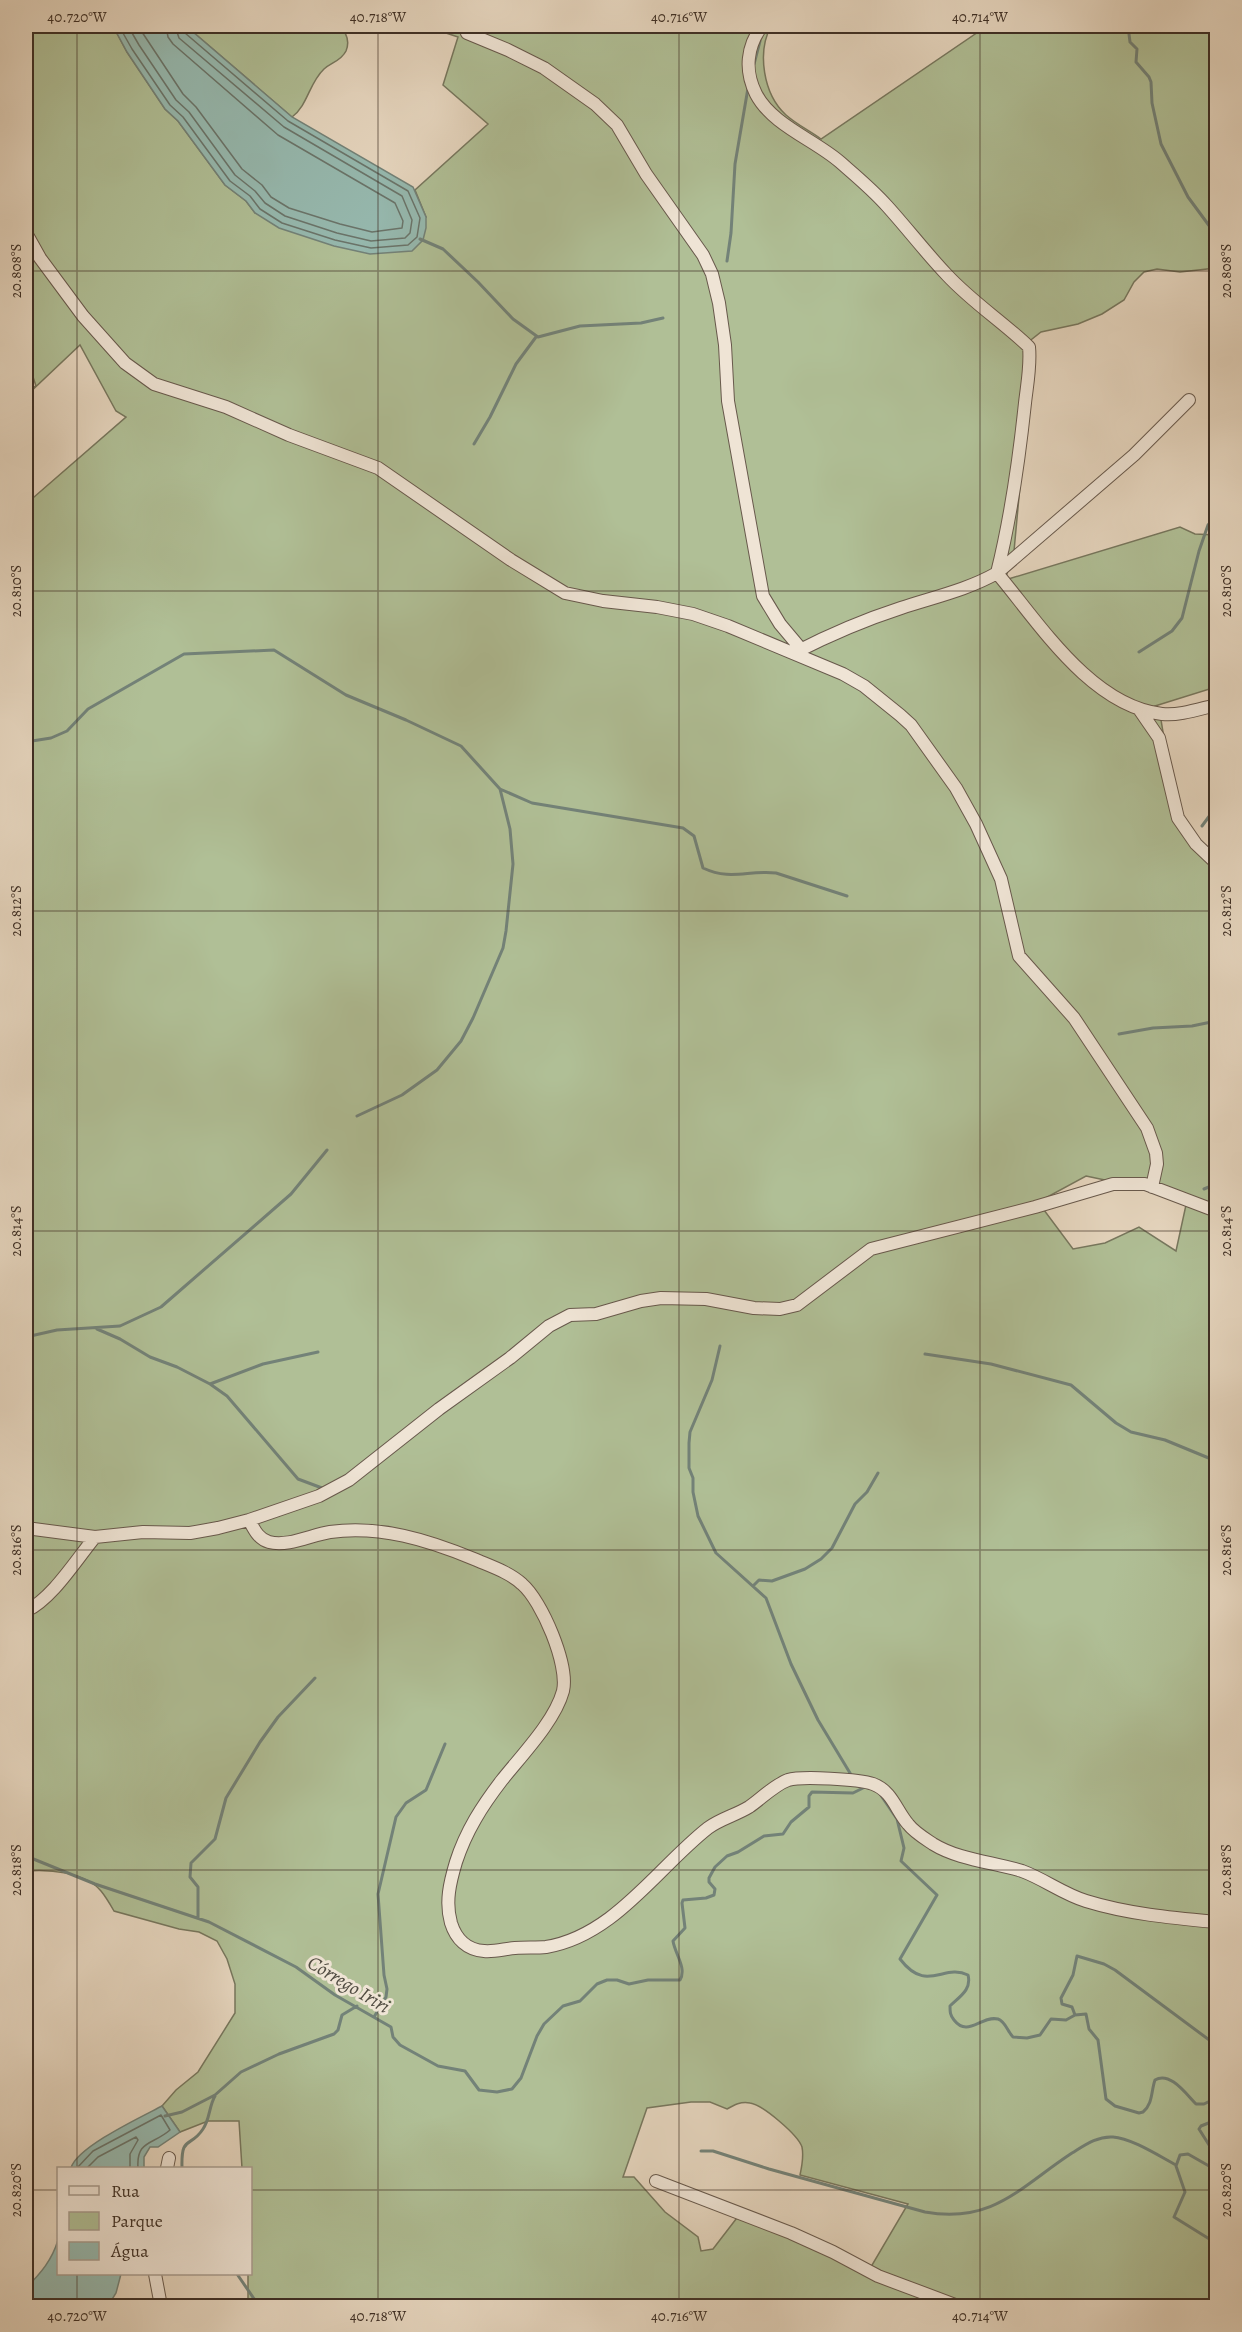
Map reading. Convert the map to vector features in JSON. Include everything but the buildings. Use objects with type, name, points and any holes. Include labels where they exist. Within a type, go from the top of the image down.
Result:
[{"type":"street","points":[[762,26],[754,36],[747,59],[756,95],[766,107],[794,130],[837,159],[873,191],[948,276],[1029,347],[1018,455],[1006,538],[997,573]]},
{"type":"street","points":[[467,33],[544,68],[596,104],[617,126],[646,174],[703,255],[712,274],[718,303],[725,345],[728,401],[764,596],[797,651]]},
{"type":"street","points":[[26,233],[40,258],[83,316],[125,363],[154,384],[226,407],[289,435],[378,468],[511,560],[565,593],[584,598],[693,614],[797,651],[864,686],[886,703],[911,725],[956,788],[976,824],[1000,879],[1019,956],[1074,1018],[1147,1128],[1156,1153],[1157,1164],[1152,1186]]},
{"type":"street","points":[[797,651],[831,634],[976,584],[997,573],[1134,454],[1189,400]]},
{"type":"street","points":[[997,573],[1061,649],[1101,689],[1139,709],[1170,713],[1216,705]]},
{"type":"street","points":[[1139,709],[1159,738],[1178,818],[1196,844],[1216,862]]},
{"type":"street","points":[[1159,738],[1170,713]]},
{"type":"street","points":[[26,1528],[95,1537],[143,1532],[190,1533],[249,1520],[319,1496],[349,1480],[549,1326],[570,1315],[596,1314],[641,1301],[661,1298],[706,1299],[754,1308],[780,1309],[797,1305],[871,1249],[1035,1207],[1113,1184],[1145,1184],[1216,1211]]},
{"type":"street","points":[[249,1520],[258,1536],[271,1543],[300,1540],[327,1533],[363,1530],[423,1540],[491,1566],[517,1580],[528,1589],[538,1605],[560,1660],[564,1674],[564,1686],[560,1700],[535,1740],[500,1782],[474,1819],[464,1838],[450,1881],[448,1902],[450,1919],[459,1939],[477,1951],[548,1947],[588,1931],[618,1911],[707,1829],[746,1809],[788,1780],[833,1779],[874,1784],[888,1792],[910,1827],[937,1846],[1025,1872],[1083,1900],[1140,1914],[1216,1922]]},
{"type":"street","points":[[26,1611],[38,1604],[55,1586],[95,1537]]},
{"type":"street","points":[[656,2181],[791,2233],[878,2276],[958,2307]]},
{"type":"street","points":[[155,2275],[161,2307]]},
{"type":"green space","points":[[26,26],[113,26],[127,52],[165,109],[178,121],[225,185],[246,201],[255,213],[426,217],[415,190],[488,124],[443,85],[458,37],[425,26],[771,26],[764,48],[764,60],[767,84],[772,96],[786,115],[821,139],[987,26],[1216,26],[1216,268],[1180,272],[1157,269],[1144,272],[1134,282],[1124,300],[1102,314],[1078,324],[1041,332],[1027,343],[1026,421],[1014,551],[1005,580],[1180,527],[1195,534],[1216,535],[1216,687],[1155,706],[1161,720],[1175,804],[1216,866],[1216,2306],[248,2306],[248,2275],[252,2275],[252,2167],[242,2167],[239,2121],[208,2121],[180,2132],[162,2106],[176,2090],[198,2072],[235,2013],[235,1984],[227,1959],[217,1941],[199,1932],[179,1929],[114,1911],[101,1891],[86,1880],[56,1871],[26,1871],[26,504],[126,417],[116,411],[80,345],[26,396],[26,386],[29,390],[36,386],[26,356]],"holes":[[[1086,1176],[1119,1183],[1156,1184],[1186,1205],[1176,1251],[1139,1227],[1105,1243],[1073,1249],[1038,1202]],[[691,2102],[710,2102],[727,2109],[735,2105],[750,2103],[779,2121],[794,2135],[802,2147],[800,2175],[908,2204],[868,2272],[743,2210],[713,2249],[701,2251],[698,2237],[665,2212],[634,2177],[623,2177],[647,2108]]]},
{"type":"green space","points":[[186,26],[339,26],[346,34],[348,44],[342,57],[319,75],[302,106],[292,117]]},
{"type":"water","points":[[113,26],[186,26],[292,117],[413,187],[426,217],[423,240],[412,251],[370,254],[334,246],[279,228],[255,213],[246,201],[225,185],[178,121],[165,109],[127,52]]},
{"type":"water","points":[[162,2106],[180,2132],[158,2147],[150,2147],[144,2157],[144,2167],[72,2167],[85,2151]]},
{"type":"water","points":[[57,2243],[57,2275],[121,2275],[116,2293],[108,2306],[26,2306],[26,2288],[53,2254]]},
{"type":"waterway","points":[[1128,26],[1130,42],[1137,49],[1136,62],[1151,82],[1152,103],[1161,144],[1188,197],[1216,235]]},
{"type":"waterway","points":[[754,64],[760,41]]},
{"type":"waterway","points":[[727,261],[735,164],[748,88]]},
{"type":"waterway","points":[[420,239],[443,249],[513,319],[538,337],[580,326],[641,323],[663,318]]},
{"type":"waterway","points":[[474,444],[516,364],[536,337]]},
{"type":"waterway","points":[[1139,652],[1172,631],[1182,618],[1199,551],[1208,525],[1216,516]]},
{"type":"waterway","points":[[26,740],[51,738],[67,731],[88,709],[184,654],[274,650],[346,695],[461,746],[500,789],[532,803],[683,828],[694,836],[703,868],[731,875],[776,873],[847,896]]},
{"type":"waterway","points":[[357,1116],[402,1095],[437,1070],[461,1041],[473,1018],[503,948],[506,931],[513,864],[510,829],[500,789]]},
{"type":"waterway","points":[[1202,826],[1216,807]]},
{"type":"waterway","points":[[1119,1034],[1216,1021]]},
{"type":"waterway","points":[[26,1337],[57,1330],[120,1326],[161,1307],[291,1194],[327,1150]]},
{"type":"waterway","points":[[1204,1189],[1216,1184]]},
{"type":"waterway","points":[[97,1329],[120,1339],[150,1357],[177,1367],[210,1384],[227,1396],[298,1479],[322,1488]]},
{"type":"waterway","points":[[720,1346],[712,1380],[690,1432],[689,1468],[693,1478],[693,1492],[698,1516],[716,1553],[766,1598],[791,1664],[818,1720],[853,1778]]},
{"type":"waterway","points":[[210,1384],[263,1364],[318,1352]]},
{"type":"waterway","points":[[925,1354],[991,1364],[1071,1385],[1116,1423],[1131,1432],[1165,1440],[1216,1461]]},
{"type":"waterway","points":[[753,1586],[759,1580],[772,1581],[805,1569],[821,1559],[832,1548],[855,1504],[867,1492],[878,1473]]},
{"type":"waterway","points":[[198,1918],[198,1887],[190,1877],[191,1863],[215,1839],[226,1798],[260,1742],[278,1717],[315,1678]]},
{"type":"waterway","points":[[374,2017],[386,1997],[387,1989],[378,1894],[396,1817],[406,1803],[426,1790],[445,1744]]},
{"type":"waterway","name":"Córrego Iriri","points":[[26,1856],[95,1884],[209,1922],[296,1967],[335,1995],[391,2027],[393,2037],[400,2045],[438,2066],[465,2071],[479,2090],[497,2092],[512,2089],[521,2078],[544,2024],[563,2006],[580,2001],[597,1984],[607,1980],[629,1984],[648,1980],[680,1980],[682,1971],[673,1941],[685,1928],[683,1900],[714,1895],[715,1889],[709,1882],[709,1878],[715,1867],[727,1856],[764,1836],[783,1834],[791,1822],[809,1807],[809,1796],[812,1792],[853,1793],[865,1787]]},
{"type":"waterway","name":"Córrego Iriri","points":[[880,1794],[897,1819],[904,1848],[901,1861],[937,1895],[900,1959],[918,1975],[935,1976],[951,1972],[968,1975],[966,1989],[950,2006],[952,2017],[959,2025],[970,2027],[986,2020],[998,2019],[1003,2022],[1013,2037],[1027,2038],[1040,2035],[1051,2019],[1066,2020],[1075,2015],[1086,2014],[1089,2029],[1098,2040],[1106,2099],[1115,2106],[1139,2113],[1143,2112],[1150,2101],[1155,2080],[1161,2078],[1172,2081],[1196,2104],[1204,2104],[1216,2098]]},
{"type":"waterway","points":[[1075,2015],[1072,2007],[1062,2004],[1061,1998],[1073,1975],[1077,1956],[1104,1964],[1115,1970],[1216,2045]]},
{"type":"waterway","points":[[165,2116],[182,2112],[215,2095],[241,2072],[279,2054],[334,2034],[338,2030],[342,2015],[357,2006]]},
{"type":"waterway","points":[[182,2167],[183,2150],[187,2143],[203,2129],[215,2096]]},
{"type":"waterway","name":"Córrego Iriri","points":[[1216,2120],[1199,2129],[1216,2156]]},
{"type":"waterway","points":[[701,2151],[713,2151],[769,2169],[925,2212],[949,2214],[969,2213],[988,2208],[1021,2190],[1072,2153],[1102,2138],[1120,2138],[1145,2148],[1176,2165]]},
{"type":"waterway","name":"Córrego Iriri","points":[[1216,2164],[1209,2166],[1188,2154],[1180,2155],[1176,2166],[1185,2192],[1174,2217],[1211,2240],[1216,2240]]},
{"type":"waterway","points":[[238,2275],[259,2306]]}]
